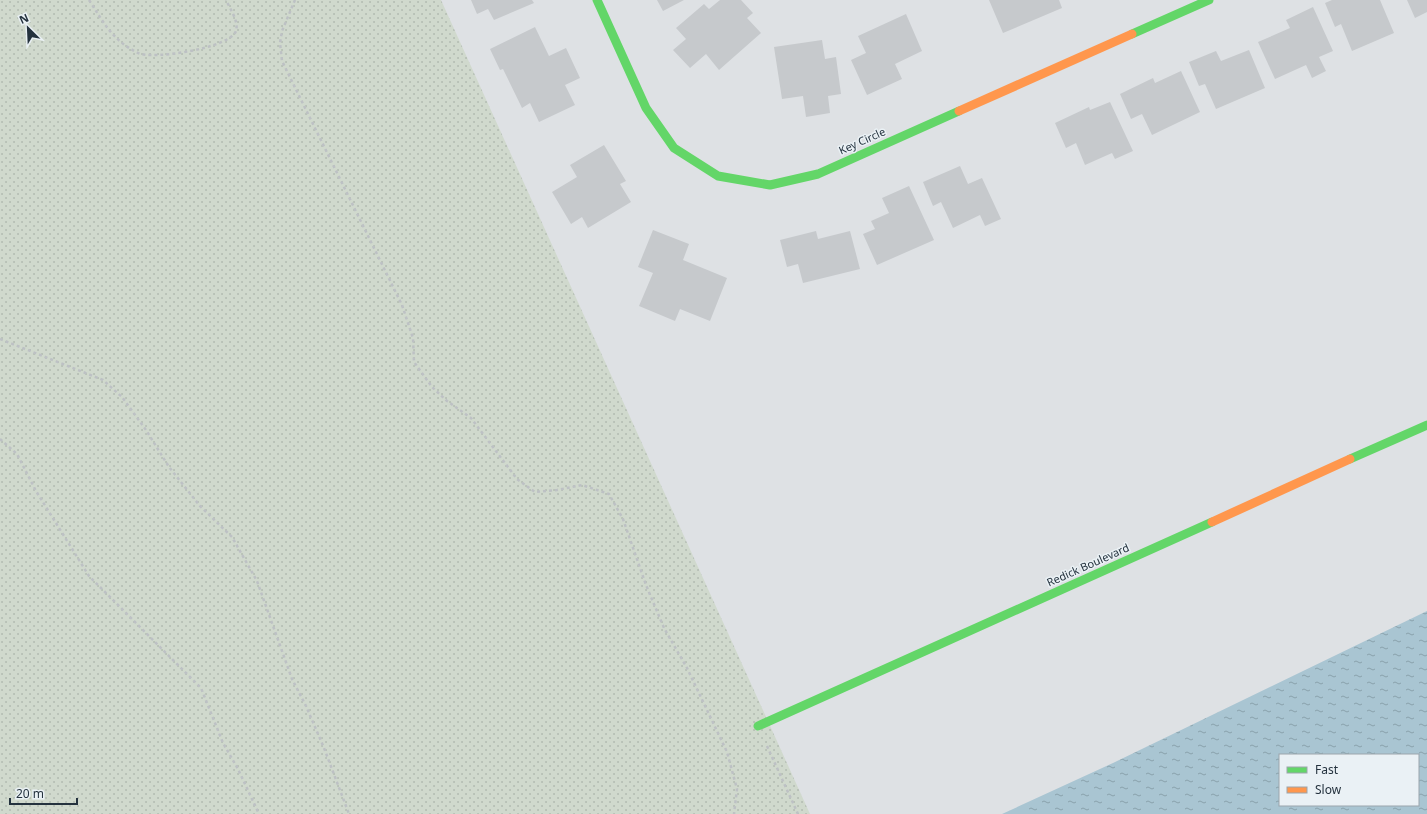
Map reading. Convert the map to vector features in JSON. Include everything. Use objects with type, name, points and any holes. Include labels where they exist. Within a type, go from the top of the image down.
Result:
[{"type":"street","name":"Key Circle","points":[[597,0],[646,108],[674,148],[718,176],[770,185],[818,174],[1209,0]]},
{"type":"street","name":"Redick Boulevard","points":[[758,726],[1427,425]]},
{"type":"path","points":[[89,0],[106,27],[115,38],[139,53],[154,55],[209,47],[232,37],[236,31],[236,22],[226,0]]},
{"type":"path","points":[[295,0],[282,31],[280,43],[282,61],[402,305],[413,338],[414,362],[432,387],[447,401],[471,418],[517,479],[535,492],[557,490],[582,485],[609,494],[623,518],[646,585],[664,628],[687,668],[727,752],[737,789],[734,814]]},
{"type":"path","points":[[0,339],[103,380],[122,397],[146,430],[169,467],[196,500],[232,536],[258,581],[292,679],[306,706],[324,748],[349,814]]},
{"type":"path","points":[[0,438],[17,454],[36,491],[89,576],[202,688],[224,743],[259,814]]},
{"type":"path","points":[[758,726],[798,814]]},
{"type":"shaded area","points":[[0,0],[441,0],[810,814],[0,814]]},
{"type":"water","points":[[1427,611],[1427,814],[1002,814],[1113,763]]},
{"type":"building","points":[[471,0],[532,0],[534,3],[494,20],[488,9],[477,14]]},
{"type":"building","points":[[657,0],[684,0],[663,11]]},
{"type":"building","points":[[720,0],[741,0],[753,13],[747,18],[761,33],[719,70],[706,54],[690,68],[673,50],[686,39],[676,28],[704,4],[709,9]]},
{"type":"building","points":[[989,0],[1059,0],[1062,8],[1003,33]]},
{"type":"building","points":[[1332,0],[1380,0],[1394,33],[1352,51],[1341,24],[1335,27],[1325,3]]},
{"type":"building","points":[[1407,0],[1427,0],[1427,12],[1415,18]]},
{"type":"building","points":[[1313,7],[1333,51],[1319,57],[1326,71],[1312,78],[1306,65],[1275,79],[1258,42],[1290,28],[1286,20]]},
{"type":"building","points":[[906,14],[922,51],[895,64],[902,79],[867,95],[851,60],[866,53],[858,36]]},
{"type":"building","points":[[535,27],[549,56],[566,48],[580,78],[565,85],[575,105],[539,122],[530,103],[522,108],[503,69],[500,70],[490,49]]},
{"type":"building","points":[[822,40],[825,59],[836,57],[841,94],[828,96],[830,113],[806,117],[803,96],[782,99],[774,47]]},
{"type":"building","points":[[1249,50],[1265,88],[1216,109],[1205,84],[1199,86],[1189,62],[1216,51],[1221,61]]},
{"type":"building","points":[[1181,71],[1200,112],[1152,135],[1142,114],[1131,119],[1120,94],[1153,78],[1155,83]]},
{"type":"building","points":[[1110,102],[1133,151],[1115,159],[1112,153],[1085,165],[1076,143],[1066,148],[1055,123],[1089,107],[1090,110]]},
{"type":"building","points":[[604,145],[626,181],[620,184],[631,202],[588,228],[582,217],[571,224],[552,192],[577,177],[570,165]]},
{"type":"building","points":[[960,166],[968,184],[982,178],[1001,219],[985,226],[980,215],[953,228],[941,202],[933,206],[923,182]]},
{"type":"building","points":[[909,186],[934,240],[877,265],[863,234],[875,229],[871,221],[889,213],[882,198]]},
{"type":"building","points":[[653,230],[689,244],[683,260],[727,278],[710,321],[680,309],[675,321],[639,306],[653,273],[638,267]]},
{"type":"building","points":[[816,231],[818,239],[850,231],[860,269],[803,283],[798,264],[787,267],[780,240]]},
{"type":"traffic: fast","points":[[597,0],[646,108],[674,148],[718,176],[770,185],[818,174],[959,111]]},
{"type":"traffic: fast","points":[[1132,34],[1209,0]]},
{"type":"traffic: fast","points":[[1350,459],[1427,425]]},
{"type":"traffic: fast","points":[[758,726],[1212,522]]},
{"type":"traffic: slow","points":[[959,111],[1132,34]]},
{"type":"traffic: slow","points":[[1212,522],[1350,459]]}]
